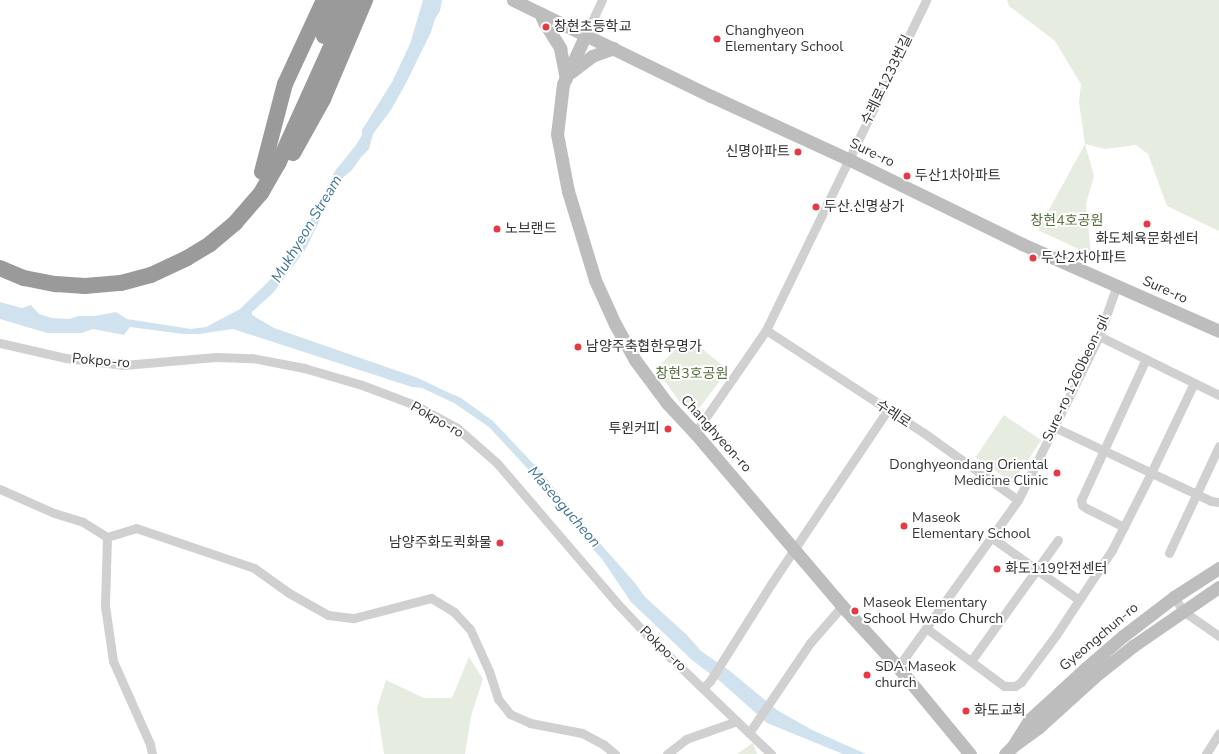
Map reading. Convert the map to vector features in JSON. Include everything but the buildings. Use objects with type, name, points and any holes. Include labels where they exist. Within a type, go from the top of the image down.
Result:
[{"type":"highway","points":[[262,172],[285,84],[324,0]]},
{"type":"highway","points":[[0,258],[32,270],[89,277],[122,274],[147,268],[183,252],[209,235],[238,209],[247,198],[283,136],[339,0]]},
{"type":"highway","points":[[261,193],[278,164],[352,0]]},
{"type":"highway","points":[[0,268],[24,278],[56,284],[85,286],[122,283],[151,275],[187,258],[210,244],[236,222],[287,164],[323,99],[365,0]]},
{"type":"street","name":"Sure-ro","points":[[513,0],[586,34],[711,96],[848,159],[1022,244],[1219,331]]},
{"type":"street","points":[[586,34],[602,0]]},
{"type":"street","name":"수레로1233번길","points":[[848,159],[926,0]]},
{"type":"street","points":[[540,13],[560,48],[566,78]]},
{"type":"street","name":"Changhyeon-ro","points":[[586,34],[563,84],[557,134],[564,179],[595,280],[615,324],[635,360],[667,403],[795,548],[842,606],[898,667],[970,754]]},
{"type":"street","points":[[566,78],[577,66],[592,56],[614,48]]},
{"type":"street","points":[[695,433],[766,330],[848,159]]},
{"type":"street","name":"Sure-ro 1260beon-gil","points":[[898,667],[1018,500],[1099,336],[1117,286]]},
{"type":"street","name":"수레로","points":[[766,330],[924,434],[1018,500]]},
{"type":"street","points":[[1099,336],[1219,395]]},
{"type":"street","name":"Pokpo-ro","points":[[0,343],[66,358],[124,365],[216,357],[252,358],[304,368],[362,385],[415,405],[456,428],[497,463],[616,602],[647,635],[772,754]]},
{"type":"street","points":[[1124,528],[1086,508],[1082,505],[1081,500],[1146,359]]},
{"type":"street","points":[[926,628],[1004,686],[1015,686],[1032,670],[1112,550],[1151,473],[1194,382]]},
{"type":"street","points":[[703,688],[710,680],[795,548],[887,410]]},
{"type":"street","points":[[1054,427],[1211,501],[1219,502]]},
{"type":"street","points":[[1169,553],[1219,446]]},
{"type":"street","points":[[0,489],[54,513],[83,522],[107,537],[136,528],[254,568],[289,593],[328,615],[354,618],[431,598],[454,612],[470,629],[489,671],[498,699],[510,714],[530,723],[582,733],[603,744],[615,754]]},
{"type":"street","points":[[107,537],[105,606],[113,661],[150,744],[152,754]]},
{"type":"street","points":[[991,537],[1080,600]]},
{"type":"street","points":[[971,661],[1058,540]]},
{"type":"street","name":"Gyeongchun-ro","points":[[1009,750],[1030,720],[1059,692],[1123,636],[1174,597],[1219,568]]},
{"type":"street","name":"Gyeongchun-ro","points":[[1009,750],[1038,728],[1094,678],[1133,646],[1219,587]]},
{"type":"street","points":[[1174,597],[1183,611],[1219,636]]},
{"type":"street","points":[[749,733],[810,643],[842,606]]},
{"type":"street","points":[[667,754],[686,739],[737,721]]},
{"type":"street","points":[[1206,754],[1219,733]]},
{"type":"green space","points":[[1007,0],[1219,0],[1219,231],[1167,206],[1148,154],[1136,145],[1105,149],[1085,144],[1079,102],[1081,84],[1055,41],[1009,6]]},
{"type":"green space","name":"창현4호공원","points":[[1085,144],[1094,176],[1086,204],[1091,255],[1038,230]]},
{"type":"green space","name":"창현3호공원","points":[[688,337],[728,370],[697,411],[685,409],[656,369]]},
{"type":"green space","points":[[1004,415],[1041,440],[1013,482],[975,457]]},
{"type":"green space","points":[[469,657],[483,679],[471,716],[465,754],[384,754],[377,708],[386,680],[424,698],[452,698]]},
{"type":"green space","points":[[753,743],[757,754],[737,754]]},
{"type":"water","points":[[423,0],[442,0],[440,11],[435,19],[431,32],[406,83],[391,110],[373,134],[369,149],[352,170],[333,186],[320,220],[305,250],[273,293],[252,312],[252,315],[274,328],[418,378],[461,398],[493,421],[543,474],[574,514],[635,583],[645,597],[687,635],[701,651],[730,671],[777,710],[812,730],[866,754],[843,754],[767,723],[721,682],[692,660],[631,602],[602,559],[583,538],[539,481],[489,427],[454,403],[422,388],[412,387],[233,329],[199,334],[183,334],[130,327],[124,335],[93,329],[82,333],[47,333],[0,319],[0,302],[22,308],[31,305],[39,314],[52,318],[69,319],[78,316],[95,316],[116,312],[127,319],[191,329],[206,327],[240,309],[277,273],[296,246],[335,171],[356,145],[362,135],[362,130],[392,82],[410,44]]},
{"type":"place","name":"창현초등학교","points":[[546,27]]},
{"type":"place","name":"Changhyeon Elementary School","points":[[717,39]]},
{"type":"place","name":"신명아파트","points":[[798,152]]},
{"type":"place","name":"두산1차아파트","points":[[907,176]]},
{"type":"place","name":"두산.신명상가","points":[[816,207]]},
{"type":"place","name":"화도체육문화센터","points":[[1147,224]]},
{"type":"place","name":"노브랜드","points":[[497,229]]},
{"type":"place","name":"두산2차아파트","points":[[1033,258]]},
{"type":"place","name":"남양주축협한우명가","points":[[578,347]]},
{"type":"place","name":"투윈커피","points":[[668,429]]},
{"type":"place","name":"Donghyeondang Oriental Medicine Clinic","points":[[1057,473]]},
{"type":"place","name":"Maseok Elementary School","points":[[904,526]]},
{"type":"place","name":"남양주화도퀵화물","points":[[500,543]]},
{"type":"place","name":"화도119안전센터","points":[[997,569]]},
{"type":"place","name":"Maseok Elementary School Hwado Church","points":[[855,611]]},
{"type":"place","name":"SDA Maseok church","points":[[867,675]]},
{"type":"place","name":"화도교회","points":[[966,711]]},
{"type":"water label","name":"Mukhyeon Stream","points":[[307,229]]},
{"type":"water label","name":"Maseogucheon","points":[[564,507]]}]
